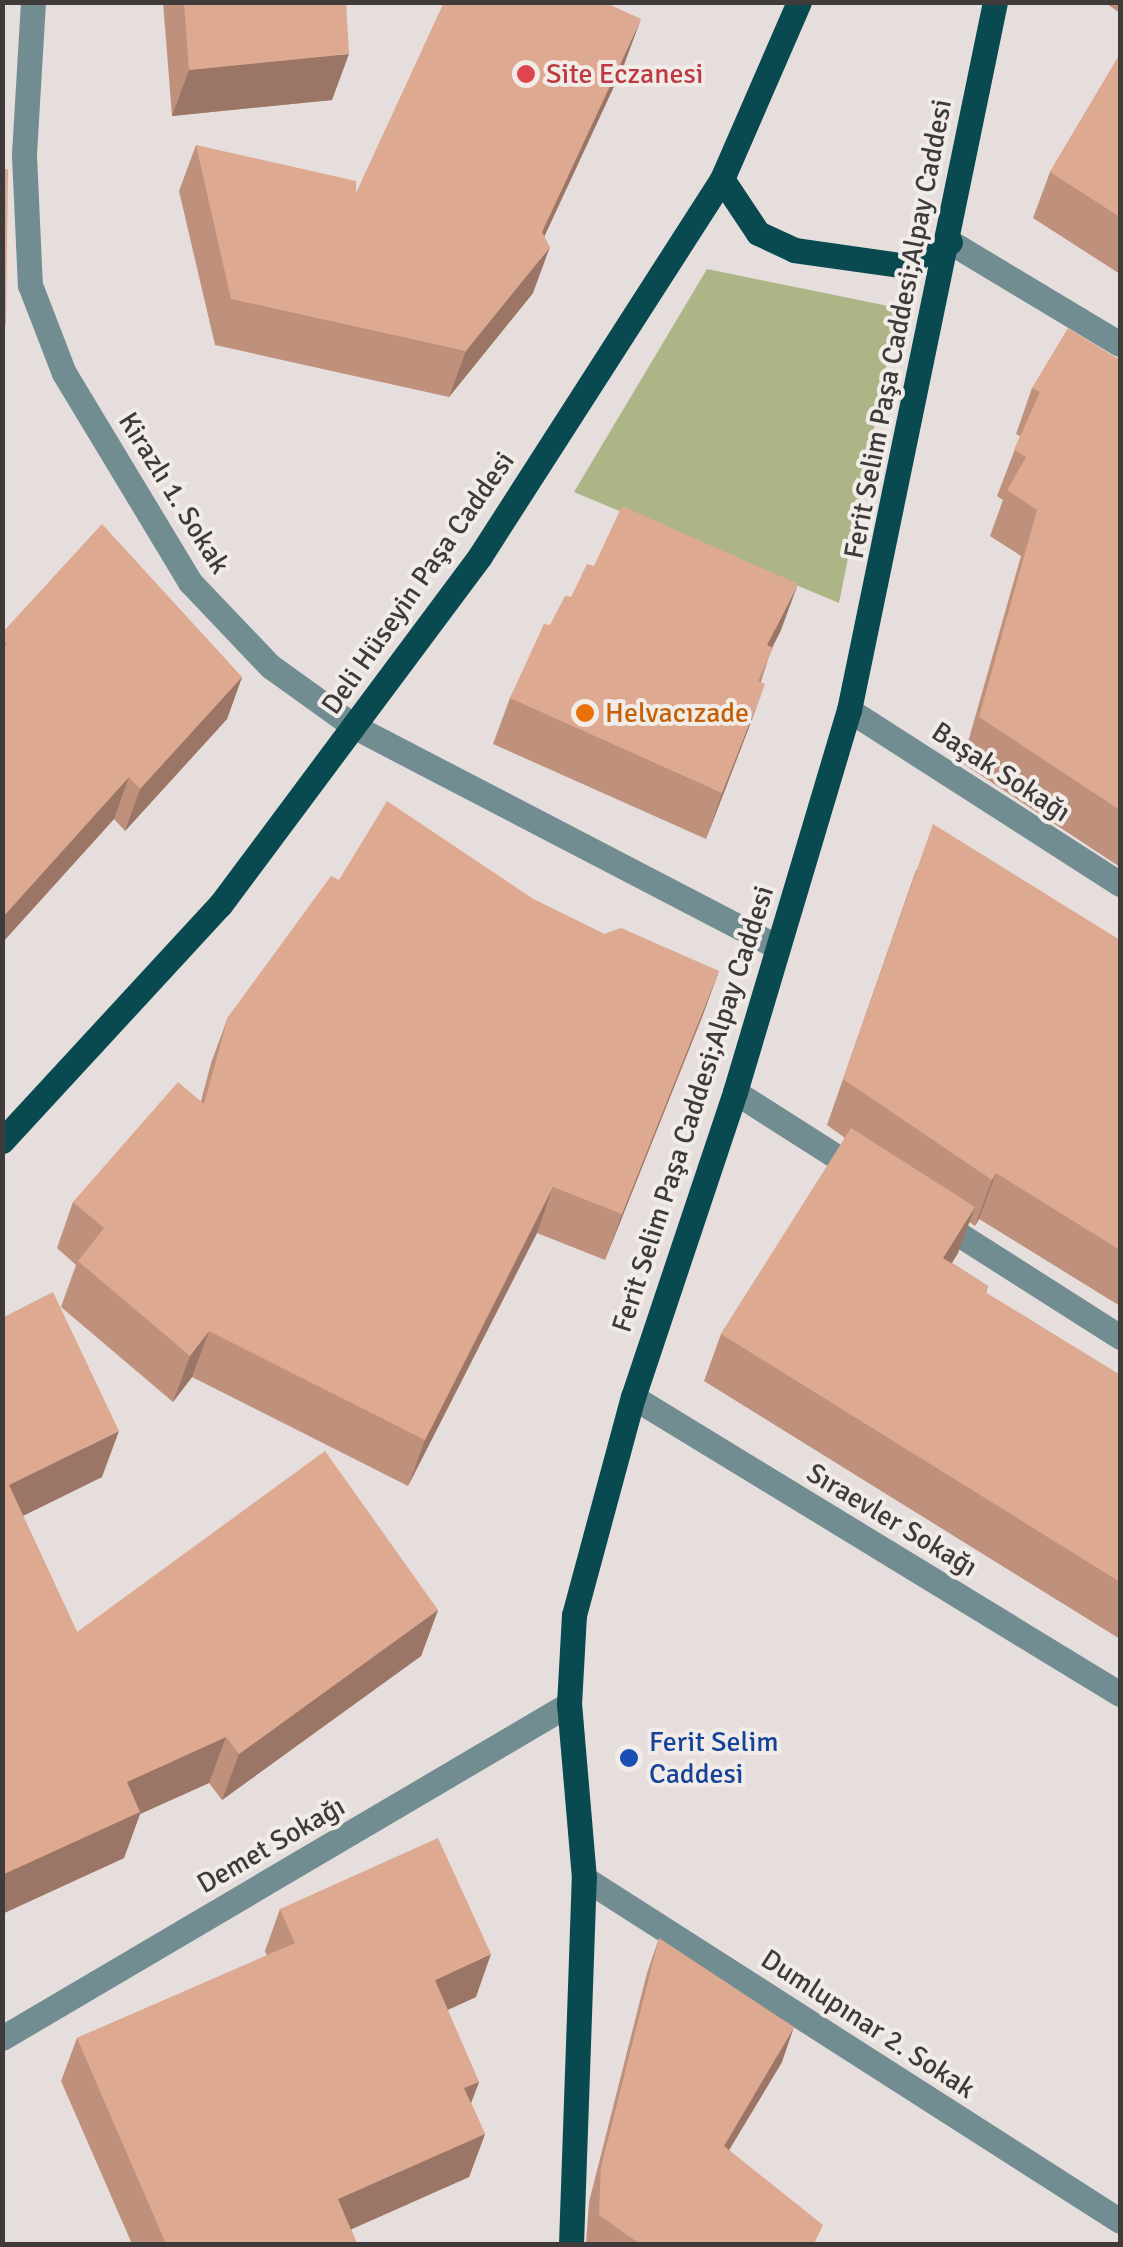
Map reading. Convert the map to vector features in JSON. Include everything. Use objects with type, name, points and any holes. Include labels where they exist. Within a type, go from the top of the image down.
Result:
[{"type":"main road","name":"Deli Hüseyin Paşa Caddesi","points":[[2,1141],[220,905],[480,556],[722,179],[799,2]]},
{"type":"main road","name":"Ferit Selim Paşa Caddesi;Alpay Caddesi","points":[[571,2244],[584,1878],[569,1704],[574,1616],[633,1396],[735,1092],[850,710],[950,242],[995,2]]},
{"type":"main road","points":[[722,179],[758,234],[794,250],[901,265],[950,242]]},
{"type":"street","name":"Kirazlı 1. Sokak","points":[[33,2],[24,155],[30,285],[64,374],[190,582],[270,666],[355,727],[776,946]]},
{"type":"street","points":[[950,242],[1120,344]]},
{"type":"street","name":"Başak Sokağı","points":[[850,710],[1120,884]]},
{"type":"street","points":[[735,1092],[886,1188]]},
{"type":"street","points":[[920,1209],[1120,1337]]},
{"type":"street","name":"Sıraevler Sokağı","points":[[633,1396],[1120,1694]]},
{"type":"street","name":"Demet Sokağı","points":[[2,2038],[569,1704]]},
{"type":"street","name":"Dumlupınar 2. Sokak","points":[[584,1878],[1120,2221]]},
{"type":"green space","points":[[707,269],[898,308],[839,603],[574,492]]},
{"type":"building","points":[[184,2],[346,2],[349,54],[189,70]]},
{"type":"building","points":[[444,2],[604,2],[641,19],[542,232],[550,247],[466,351],[231,299],[196,145],[356,181],[356,193]]},
{"type":"building","points":[[1120,54],[1120,217],[1050,172]]},
{"type":"building","points":[[2,169],[8,169],[6,325],[2,325]]},
{"type":"building","points":[[1068,328],[1120,360],[1120,810],[979,717],[1037,510],[1007,490],[1026,457],[1014,450],[1040,392],[1032,388]]},
{"type":"building","points":[[622,506],[798,584],[767,645],[773,648],[758,681],[765,684],[722,793],[510,698],[544,624],[550,625],[565,596],[571,597],[587,564],[594,566]]},
{"type":"building","points":[[102,524],[242,677],[140,789],[129,777],[2,918],[2,649],[7,644],[2,633]]},
{"type":"building","points":[[387,801],[535,900],[604,934],[621,928],[719,971],[622,1214],[553,1187],[425,1440],[209,1331],[190,1356],[78,1261],[104,1228],[73,1202],[178,1082],[204,1104],[228,1017],[331,876],[339,880]]},
{"type":"building","points":[[933,824],[1120,940],[1120,1250],[996,1173],[992,1180],[843,1079]]},
{"type":"building","points":[[851,1128],[975,1207],[943,1258],[988,1286],[985,1292],[1120,1375],[1120,1582],[721,1334]]},
{"type":"building","points":[[53,1292],[119,1431],[9,1485],[77,1632],[325,1451],[438,1610],[239,1754],[226,1737],[127,1782],[140,1812],[2,1875],[2,1318]]},
{"type":"building","points":[[438,1838],[491,1954],[435,1980],[479,2082],[464,2088],[485,2134],[338,2199],[357,2244],[166,2244],[77,2038],[295,1943],[280,1909]]},
{"type":"building","points":[[659,1938],[794,2027],[724,2146],[823,2225],[814,2244],[640,2244],[599,2215],[601,2167]]},
{"type":"place","name":"Site Eczanesi","points":[[526,74]]},
{"type":"place","name":"Helvacızade","points":[[585,713]]},
{"type":"place","name":"Ferit Selim Caddesi","points":[[629,1758]]}]
